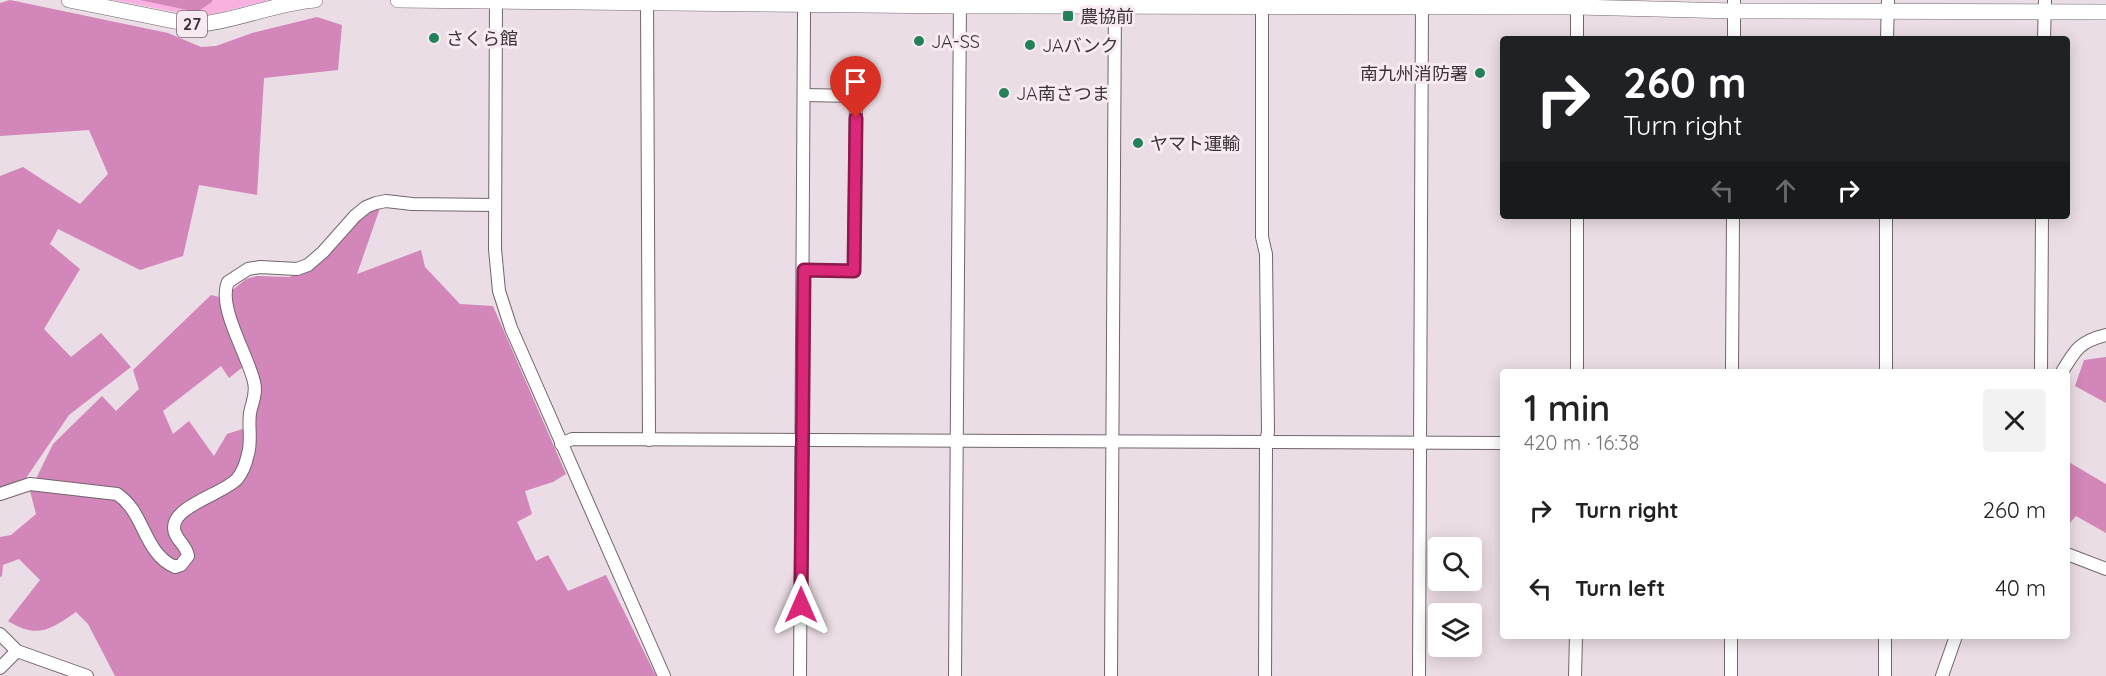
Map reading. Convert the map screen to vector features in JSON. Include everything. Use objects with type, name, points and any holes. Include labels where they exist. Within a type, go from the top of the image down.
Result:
[{"type":"main road","name":"27","points":[[69,0],[194,25],[315,0]]},
{"type":"main road","points":[[398,0],[2045,6],[2106,12]]},
{"type":"street","points":[[496,0],[495,249],[504,309],[664,676]]},
{"type":"street","points":[[648,2],[649,440]]},
{"type":"street","points":[[800,676],[804,9],[807,2]]},
{"type":"street","points":[[955,676],[960,3]]},
{"type":"street","points":[[1111,676],[1115,3]]},
{"type":"street","points":[[1265,676],[1266,442],[1268,432],[1266,255],[1262,237],[1267,4]]},
{"type":"street","points":[[1419,676],[1422,4]]},
{"type":"street","points":[[1577,4],[1577,36]]},
{"type":"street","points":[[1887,36],[1888,5]]},
{"type":"street","points":[[1734,6],[1734,36]]},
{"type":"street","points":[[2044,36],[2045,6]]},
{"type":"street","points":[[804,270],[854,271],[856,96],[805,95]]},
{"type":"street","points":[[0,494],[30,484],[117,494],[134,508],[149,542],[159,557],[175,567],[181,565],[188,556],[188,550],[175,533],[176,520],[181,512],[219,492],[236,480],[244,468],[249,451],[250,413],[256,394],[255,383],[238,342],[224,296],[228,282],[248,269],[260,267],[297,269],[308,265],[323,252],[355,216],[366,207],[376,203],[386,201],[412,204],[495,205]]},
{"type":"street","points":[[1577,219],[1577,369]]},
{"type":"street","points":[[1732,369],[1733,219]]},
{"type":"street","points":[[1886,219],[1886,369]]},
{"type":"street","points":[[2041,369],[2042,219]]},
{"type":"street","points":[[2064,369],[2080,345],[2090,339],[2106,335]]},
{"type":"street","points":[[561,444],[572,440],[1500,443]]},
{"type":"street","points":[[2070,555],[2106,569]]},
{"type":"street","points":[[0,634],[16,651],[87,676]]},
{"type":"street","points":[[1575,676],[1576,639]]},
{"type":"street","points":[[1731,639],[1731,676]]},
{"type":"street","points":[[1885,639],[1885,676]]},
{"type":"street","points":[[1942,676],[1955,639]]},
{"type":"street","points":[[0,668],[16,651]]},
{"type":"shaded area","points":[[10,0],[168,33],[201,47],[216,46],[252,33],[317,17],[342,25],[338,70],[264,78],[257,195],[199,185],[183,256],[140,270],[58,229],[50,244],[80,269],[44,329],[71,357],[101,333],[131,367],[69,415],[24,481],[0,490],[0,176],[23,167],[80,204],[108,174],[89,130],[0,136],[0,3]]},
{"type":"shaded area","points":[[113,0],[269,0],[214,14],[196,16]]},
{"type":"shaded area","points":[[140,0],[212,0],[212,2],[197,12]]},
{"type":"shaded area","points":[[375,208],[380,208],[357,274],[421,250],[425,267],[460,304],[493,306],[566,474],[553,482],[525,491],[532,514],[517,522],[536,561],[548,555],[568,591],[606,575],[656,676],[115,676],[88,624],[76,612],[51,628],[43,630],[27,630],[8,621],[40,580],[19,559],[3,565],[0,577],[0,537],[11,535],[36,514],[30,491],[53,444],[102,396],[116,411],[139,389],[133,370],[211,295],[219,297],[243,367],[229,378],[221,366],[163,411],[173,434],[189,421],[214,456],[227,434],[255,425],[259,377],[231,307],[230,292],[246,279],[257,276],[289,277],[314,268],[364,215]]},
{"type":"shaded area","points":[[2106,357],[2106,403],[2075,386],[2084,360]]},
{"type":"shaded area","points":[[2070,463],[2106,484],[2106,533],[2076,516],[2070,523]]},
{"type":"place","name":"農協前","points":[[1068,16]]},
{"type":"place","name":"さくら館","points":[[434,38]]},
{"type":"place","name":"JA-SS","points":[[919,41]]},
{"type":"place","name":"JAバンク","points":[[1030,45]]},
{"type":"place","name":"南九州消防署","points":[[1480,73]]},
{"type":"place","name":"JA南さつま","points":[[1004,93]]},
{"type":"place","name":"ヤマト運輸","points":[[1138,143]]},
{"type":"route","points":[[801,605],[804,270],[854,271],[856,118]]}]
